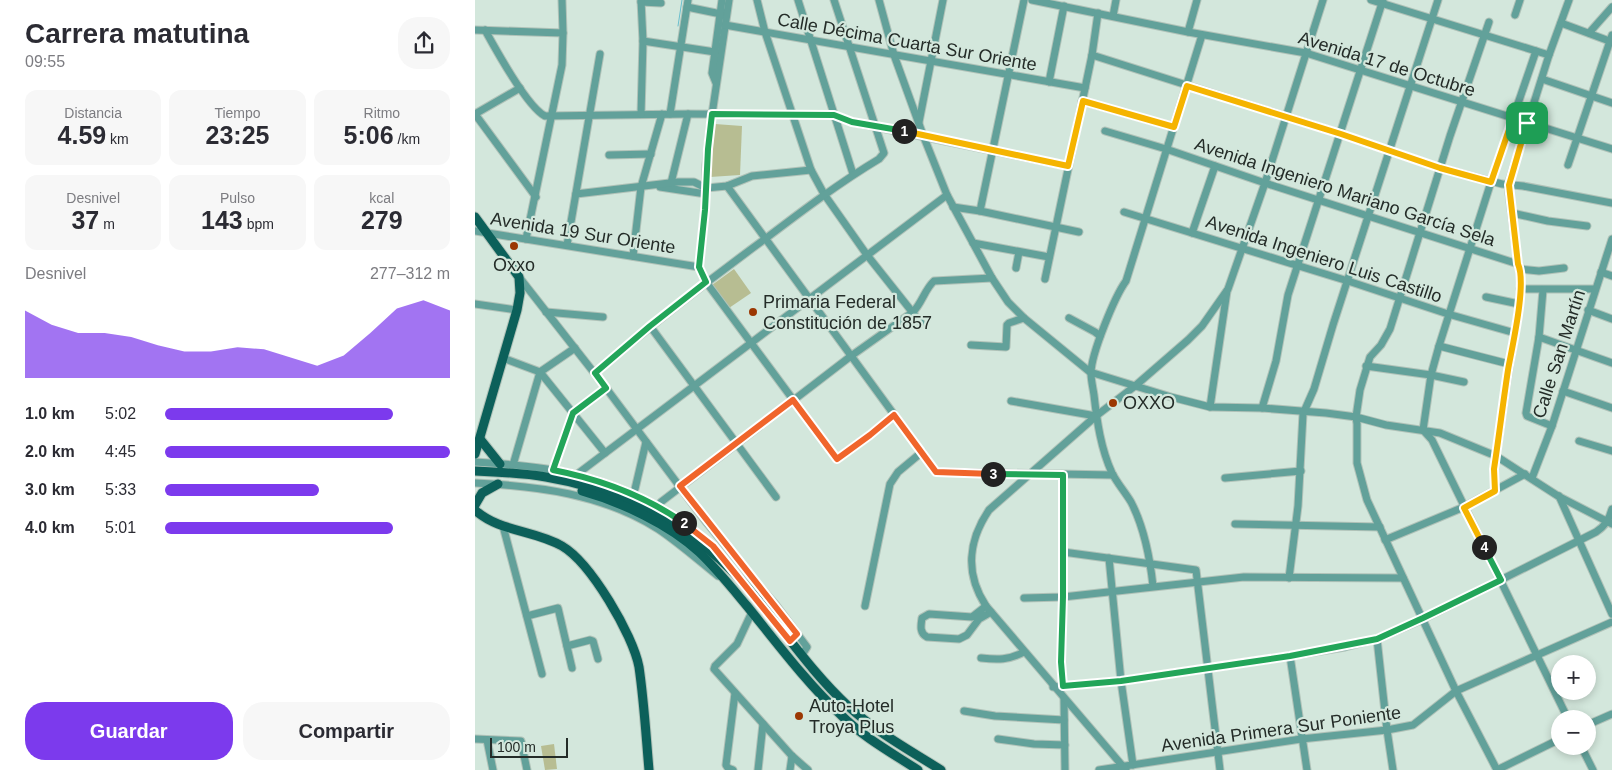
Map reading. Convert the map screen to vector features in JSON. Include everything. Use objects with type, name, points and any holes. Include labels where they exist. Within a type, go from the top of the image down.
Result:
[{"type":"main road","points":[[475,217],[519,277],[520,293],[517,310],[477,441],[475,454]]},
{"type":"main road","points":[[477,441],[500,464]]},
{"type":"main road","points":[[475,471],[547,477],[596,488],[651,512],[671,523],[706,547],[740,579],[794,637],[802,655],[847,705],[867,722],[941,770]]},
{"type":"main road","points":[[475,477],[547,484],[590,493],[650,519],[679,536],[699,552],[733,589],[810,683],[842,716],[866,736],[918,770]]},
{"type":"main road","points":[[475,505],[482,493],[498,484]]},
{"type":"main road","points":[[475,510],[483,517],[503,526],[542,537],[564,547],[587,568],[607,598],[629,640],[638,665],[649,770]]},
{"type":"street","points":[[526,239],[562,65],[562,0]]},
{"type":"street","points":[[717,84],[712,73],[722,0]]},
{"type":"street","points":[[729,0],[708,149],[699,267],[706,282],[837,459],[894,415]]},
{"type":"street","points":[[757,0],[765,32],[811,170],[824,194],[867,255],[921,322]]},
{"type":"street","points":[[798,0],[853,174]]},
{"type":"street","points":[[595,373],[706,282],[824,194],[879,159],[884,153],[834,0]]},
{"type":"street","points":[[879,0],[894,54],[947,195],[992,278],[1005,298],[1024,318],[1091,372],[1209,407],[1305,411],[1356,417],[1386,425],[1440,433],[1495,456],[1558,496],[1610,523]]},
{"type":"street","points":[[919,122],[943,0]]},
{"type":"street","points":[[980,211],[1024,0]]},
{"type":"street","name":"Avenida 17 de Octubre","points":[[1032,0],[1188,32],[1307,53],[1612,149]]},
{"type":"street","points":[[1113,16],[1116,0]]},
{"type":"street","points":[[1188,32],[1197,0]]},
{"type":"street","points":[[1209,407],[1228,289],[1265,183],[1323,0]]},
{"type":"street","points":[[1371,0],[1549,55]]},
{"type":"street","points":[[1289,578],[1301,471],[1303,414],[1314,390],[1438,0]]},
{"type":"street","points":[[1515,15],[1521,0]]},
{"type":"street","points":[[1495,491],[1495,456],[1520,289],[1509,185],[1549,55],[1569,0]]},
{"type":"street","points":[[641,114],[643,41],[641,1],[661,3]]},
{"type":"street","points":[[1262,408],[1276,361],[1288,295],[1382,2]]},
{"type":"street","points":[[633,256],[641,187],[666,114],[688,4],[721,14]]},
{"type":"street","points":[[1049,82],[1064,6]]},
{"type":"street","points":[[1589,33],[1612,7]]},
{"type":"street","points":[[1045,279],[1083,101],[1098,13]]},
{"type":"street","points":[[1489,22],[1440,168],[1390,329],[1381,345],[1370,357],[1367,366],[1356,417],[1358,429],[1357,463],[1367,500],[1385,540],[1456,691],[1497,770],[1551,743]]},
{"type":"street","points":[[1561,23],[1611,40],[1568,165]]},
{"type":"street","name":"Calle Décima Cuarta Sur Oriente","points":[[725,25],[1085,88]]},
{"type":"street","points":[[475,30],[563,33]]},
{"type":"street","points":[[485,30],[531,105],[540,114],[552,116],[641,114],[834,115],[852,122],[1068,166]]},
{"type":"street","points":[[1153,586],[1150,563],[1137,516],[1131,502],[1113,475],[1105,456],[1091,372],[1100,336],[1126,281],[1202,34]]},
{"type":"street","points":[[643,41],[715,52]]},
{"type":"street","points":[[1423,430],[1431,375],[1448,314],[1536,51]]},
{"type":"street","points":[[567,246],[600,54]]},
{"type":"street","points":[[1092,55],[1285,118],[1341,134],[1440,168],[1491,182],[1523,186],[1612,203]]},
{"type":"street","points":[[1542,78],[1612,102]]},
{"type":"street","points":[[520,88],[475,114],[536,197]]},
{"type":"street","points":[[1083,101],[1174,127]]},
{"type":"street","points":[[671,183],[688,114]]},
{"type":"street","name":"Avenida Ingeniero Mariano García Sela","points":[[1105,131],[1420,232],[1519,267],[1539,271],[1561,269],[1561,261]]},
{"type":"street","points":[[609,155],[651,154]]},
{"type":"street","points":[[1193,233],[1215,166]]},
{"type":"street","points":[[655,186],[706,191],[727,186],[752,176],[811,170]]},
{"type":"street","points":[[576,194],[694,182],[706,191]]},
{"type":"street","points":[[727,186],[936,472],[1113,475]]},
{"type":"street","points":[[576,475],[947,195]]},
{"type":"street","points":[[953,207],[1079,232]]},
{"type":"street","name":"Avenida Ingeniero Luis Castillo","points":[[1124,212],[1298,265],[1399,299],[1515,332]]},
{"type":"street","points":[[1512,213],[1548,221],[1587,226]]},
{"type":"street","name":"Avenida 19 Sur Oriente","points":[[475,231],[699,267]]},
{"type":"street","points":[[973,243],[1049,257]]},
{"type":"street","name":"Calle San Martín","points":[[1528,476],[1552,426],[1611,243]]},
{"type":"street","points":[[1016,268],[1019,252]]},
{"type":"street","points":[[1601,272],[1612,276]]},
{"type":"street","points":[[519,277],[595,373],[794,637]]},
{"type":"street","points":[[661,502],[851,356],[913,312],[918,307],[931,284],[935,281],[992,278]]},
{"type":"street","points":[[1125,768],[1053,687],[988,609],[975,587],[972,575],[971,558],[973,543],[981,521],[989,510],[1188,340],[1202,326],[1228,289]]},
{"type":"street","points":[[1520,289],[1595,289]]},
{"type":"street","points":[[1543,290],[1539,337],[1526,413],[1527,416],[1552,426]]},
{"type":"street","points":[[1486,297],[1519,304]]},
{"type":"street","points":[[475,304],[517,310]]},
{"type":"street","points":[[1588,310],[1612,319]]},
{"type":"street","points":[[547,312],[603,317]]},
{"type":"street","points":[[971,345],[1006,347],[1007,325],[1024,318]]},
{"type":"street","points":[[1069,318],[1100,336]]},
{"type":"street","points":[[650,326],[776,497]]},
{"type":"street","points":[[1539,337],[1612,363]]},
{"type":"street","points":[[1439,346],[1509,364]]},
{"type":"street","points":[[513,465],[540,372],[575,348]]},
{"type":"street","points":[[503,358],[540,372],[605,453]]},
{"type":"street","points":[[1367,366],[1431,375],[1464,382]]},
{"type":"street","points":[[553,470],[573,413],[606,388]]},
{"type":"street","points":[[1563,391],[1612,408]]},
{"type":"street","points":[[1011,401],[1097,416]]},
{"type":"street","points":[[1423,430],[1432,440],[1563,710]]},
{"type":"street","points":[[1579,441],[1612,451]]},
{"type":"street","points":[[635,489],[646,442]]},
{"type":"street","points":[[865,606],[890,484],[898,472],[922,452]]},
{"type":"street","points":[[475,462],[553,470],[576,475],[623,491],[655,505],[675,517],[713,546],[740,579]]},
{"type":"street","points":[[1225,478],[1301,471]]},
{"type":"street","points":[[1063,475],[1061,662],[1063,686]]},
{"type":"street","points":[[1385,540],[1464,508],[1528,476]]},
{"type":"street","points":[[475,483],[525,486],[569,493],[611,506],[657,529],[697,558],[733,589]]},
{"type":"street","points":[[1558,496],[1612,614]]},
{"type":"street","points":[[1610,523],[1612,509]]},
{"type":"street","points":[[1053,687],[1121,681],[1290,656],[1377,639],[1501,580],[1610,523]]},
{"type":"street","points":[[1235,524],[1380,528]]},
{"type":"street","points":[[503,526],[542,674]]},
{"type":"street","points":[[1063,552],[1196,570],[1220,770]]},
{"type":"street","points":[[1109,558],[1121,681],[1133,766]]},
{"type":"street","points":[[1024,598],[1063,597],[1244,577],[1403,578]]},
{"type":"street","points":[[527,616],[558,608],[572,668]]},
{"type":"street","points":[[988,609],[967,635],[959,638],[927,637],[923,635],[921,629],[922,618],[929,614],[972,617],[988,609]]},
{"type":"street","points":[[751,612],[737,644],[714,669],[792,756],[808,770]]},
{"type":"street","name":"Avenida Primera Sur Poniente","points":[[1099,770],[1125,768],[1301,739],[1387,730],[1413,725],[1456,691],[1612,622]]},
{"type":"street","points":[[1377,639],[1393,770]]},
{"type":"street","points":[[567,646],[590,640],[593,641],[598,659]]},
{"type":"street","points":[[981,658],[1013,658],[1024,652]]},
{"type":"street","points":[[1290,656],[1307,770]]},
{"type":"street","points":[[730,769],[726,765],[735,693]]},
{"type":"street","points":[[1064,699],[1065,770]]},
{"type":"street","points":[[964,711],[995,716],[1064,720]]},
{"type":"street","points":[[1596,722],[1612,714]]},
{"type":"street","points":[[758,770],[763,724]]},
{"type":"street","points":[[475,739],[521,741],[527,770]]},
{"type":"street","points":[[998,739],[1034,744],[1065,745]]},
{"type":"street","points":[[487,740],[493,770]]},
{"type":"street","points":[[1586,755],[1593,770]]},
{"type":"street","points":[[790,770],[792,756]]},
{"type":"green space","points":[[715,124],[742,126],[740,175],[710,177]]},
{"type":"green space","points":[[734,269],[751,293],[729,308],[712,285]]},
{"type":"green space","points":[[554,744],[557,769],[545,770],[541,746]]},
{"type":"waterway","points":[[678,26],[682,0]]},
{"type":"place","name":"Oxxo","points":[[514,246]]},
{"type":"place","name":"Primaria Federal Constitución de 1857","points":[[753,312]]},
{"type":"place","name":"OXXO","points":[[1113,403]]},
{"type":"place","name":"Auto-Hotel Troya Plus","points":[[799,716]]},
{"type":"route","points":[[1187,86],[1341,134],[1440,168],[1491,182],[1513,118],[1527,123],[1509,185],[1520,269],[1520,289],[1494,469],[1495,491],[1464,508],[1501,580],[1377,639],[1290,656],[1121,681],[1063,686],[1061,662],[1063,475],[936,472],[894,415],[837,459],[793,400],[680,486],[707,523],[751,578],[775,604],[797,634],[790,641],[713,546],[675,517],[655,505],[595,480],[553,470],[573,413],[606,388],[595,373],[706,282],[699,267],[712,114],[834,115],[852,122],[1068,166],[1083,101],[1174,127],[1187,86]]}]
